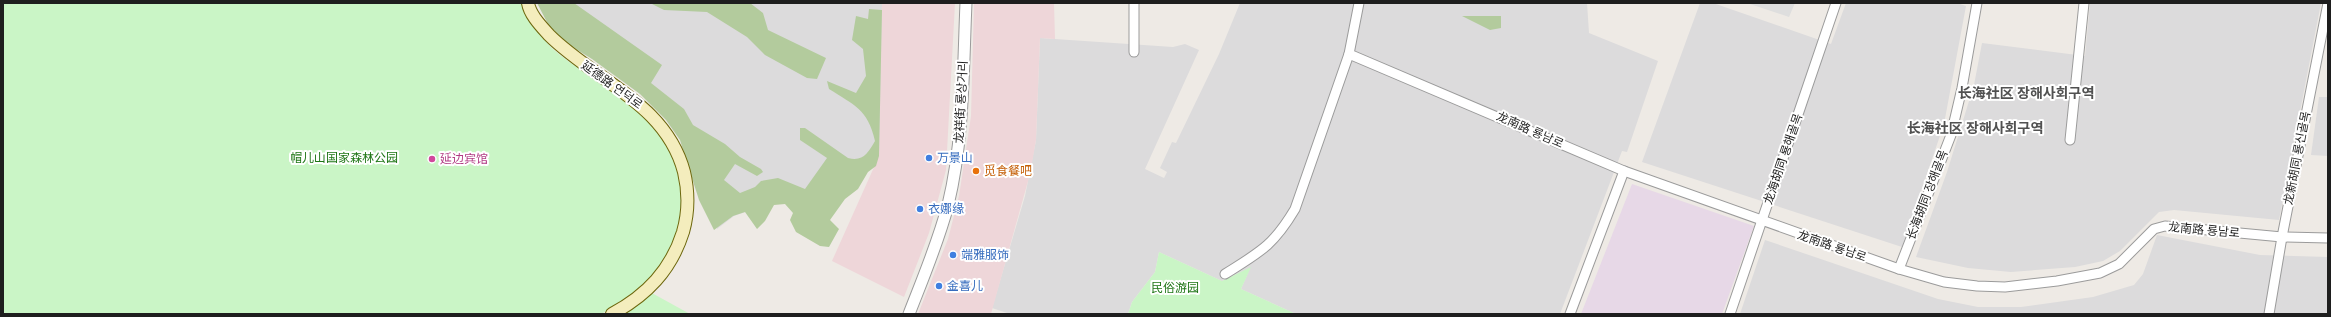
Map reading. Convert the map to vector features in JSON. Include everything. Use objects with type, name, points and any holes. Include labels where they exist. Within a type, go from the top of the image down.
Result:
[{"type":"main road","name":"延德路 연덕로","points":[[528,3],[529,10],[544,30],[566,52],[628,94],[645,109],[671,141],[681,160],[686,178],[688,206],[687,219],[675,251],[659,278],[644,294],[612,314]]},
{"type":"street","name":"龙祥街 룡상거리","points":[[909,314],[934,251],[953,178],[961,121],[966,3]]},
{"type":"street","points":[[1134,3],[1134,52]]},
{"type":"street","points":[[1224,274],[1266,248],[1285,226],[1295,208],[1349,54],[1359,3]]},
{"type":"street","name":"龙海胡同 룡해골목","points":[[1730,314],[1836,3]]},
{"type":"street","name":"长海胡同 장해골목","points":[[1899,269],[1950,135],[1962,88],[1977,3]]},
{"type":"street","points":[[2070,140],[2084,3]]},
{"type":"street","name":"龙新胡同 룡신골목","points":[[2269,314],[2282,237],[2328,3]]},
{"type":"street","name":"龙南路 룡남로","points":[[1349,54],[1624,172],[1899,269],[1944,282],[2005,287],[2100,273],[2118,264],[2154,229],[2164,226],[2282,237],[2328,238]]},
{"type":"street","points":[[1570,314],[1624,172]]},
{"type":"shaded area","points":[[574,3],[882,3],[881,146],[876,166],[734,216],[717,229],[698,155]]},
{"type":"shaded area","points":[[882,3],[955,3],[946,170],[929,233],[904,297],[832,261],[879,156]]},
{"type":"shaded area","points":[[974,3],[1054,3],[1055,39],[1040,38],[1036,140],[1030,174],[991,314],[918,314],[948,239],[959,196],[971,116]]},
{"type":"shaded area","points":[[1240,3],[1587,3],[1589,33],[1658,61],[1627,152],[1622,151],[1560,314],[1296,314],[1241,289],[1250,268],[1222,281],[1159,252],[1155,272],[1132,302],[1128,314],[1010,314],[992,308],[1025,196],[1036,140],[1040,38],[1173,47],[1185,44],[1199,50],[1145,169],[1164,178],[1167,172],[1160,168],[1172,142],[1176,143],[1219,54]]},
{"type":"shaded area","points":[[1700,3],[1713,3],[1831,44],[1846,3],[1957,3],[1966,6],[1944,124],[1902,247],[1642,162]]},
{"type":"shaded area","points":[[1747,3],[1795,3],[1789,17]]},
{"type":"shaded area","points":[[2090,3],[2321,3],[2279,220],[2174,210],[2159,212],[2120,251],[2103,261],[2075,267],[2011,272],[1968,268],[1916,257],[1947,172],[1974,85],[1982,43],[2085,56]]},
{"type":"shaded area","points":[[2319,97],[2328,97],[2328,156],[2311,155]]},
{"type":"shaded area","points":[[1632,184],[1754,226],[1722,314],[1581,314]]},
{"type":"shaded area","points":[[2157,235],[2260,255],[2328,257],[2328,314],[1740,314],[1765,240],[1938,299],[1978,307],[2021,307],[2093,297],[2134,285],[2143,274]]},
{"type":"green space","name":"帽儿山国家森林公园","points":[[3,3],[525,3],[540,33],[553,49],[638,109],[662,138],[672,154],[679,172],[683,190],[684,208],[681,227],[669,254],[650,278],[626,299],[601,314],[3,314]]},
{"type":"green space","points":[[537,3],[574,3],[662,65],[651,83],[684,109],[693,125],[725,144],[740,157],[761,169],[763,172],[757,176],[735,164],[724,180],[740,193],[755,187],[761,181],[778,178],[805,189],[827,158],[800,140],[800,128],[805,128],[848,158],[858,159],[867,153],[875,141],[868,122],[859,109],[829,89],[827,81],[856,93],[866,76],[863,49],[852,40],[856,16],[868,19],[869,9],[882,10],[879,156],[876,166],[868,172],[858,189],[845,199],[830,220],[839,229],[829,247],[820,246],[796,232],[790,220],[793,213],[785,204],[774,205],[765,221],[757,229],[745,212],[733,216],[714,230],[699,200],[680,140],[666,120],[640,94],[592,59],[561,40],[549,26]]},
{"type":"green space","points":[[650,3],[750,3],[763,13],[768,30],[826,58],[817,79],[807,78],[765,55],[747,37],[707,12],[664,10]]},
{"type":"green space","points":[[1462,16],[1501,16],[1501,28],[1490,30]]},
{"type":"green space","name":"民俗游园","points":[[1159,252],[1222,281],[1251,267],[1241,289],[1296,314],[1128,314],[1132,302],[1155,272]]},
{"type":"green space","points":[[650,292],[690,314],[626,314]]},
{"type":"place","name":"万景山","points":[[929,158]]},
{"type":"place","name":"延边宾馆","points":[[432,159]]},
{"type":"place","name":"觅食餐吧","points":[[976,171]]},
{"type":"place","name":"衣娜缘","points":[[920,209]]},
{"type":"place","name":"端雅服饰","points":[[953,255]]},
{"type":"place","name":"金喜儿","points":[[939,286]]},
{"type":"district","name":"长海社区 장해사회구역","points":[[2026,93]]},
{"type":"district","name":"长海社区 장해사회구역","points":[[1975,128]]}]
